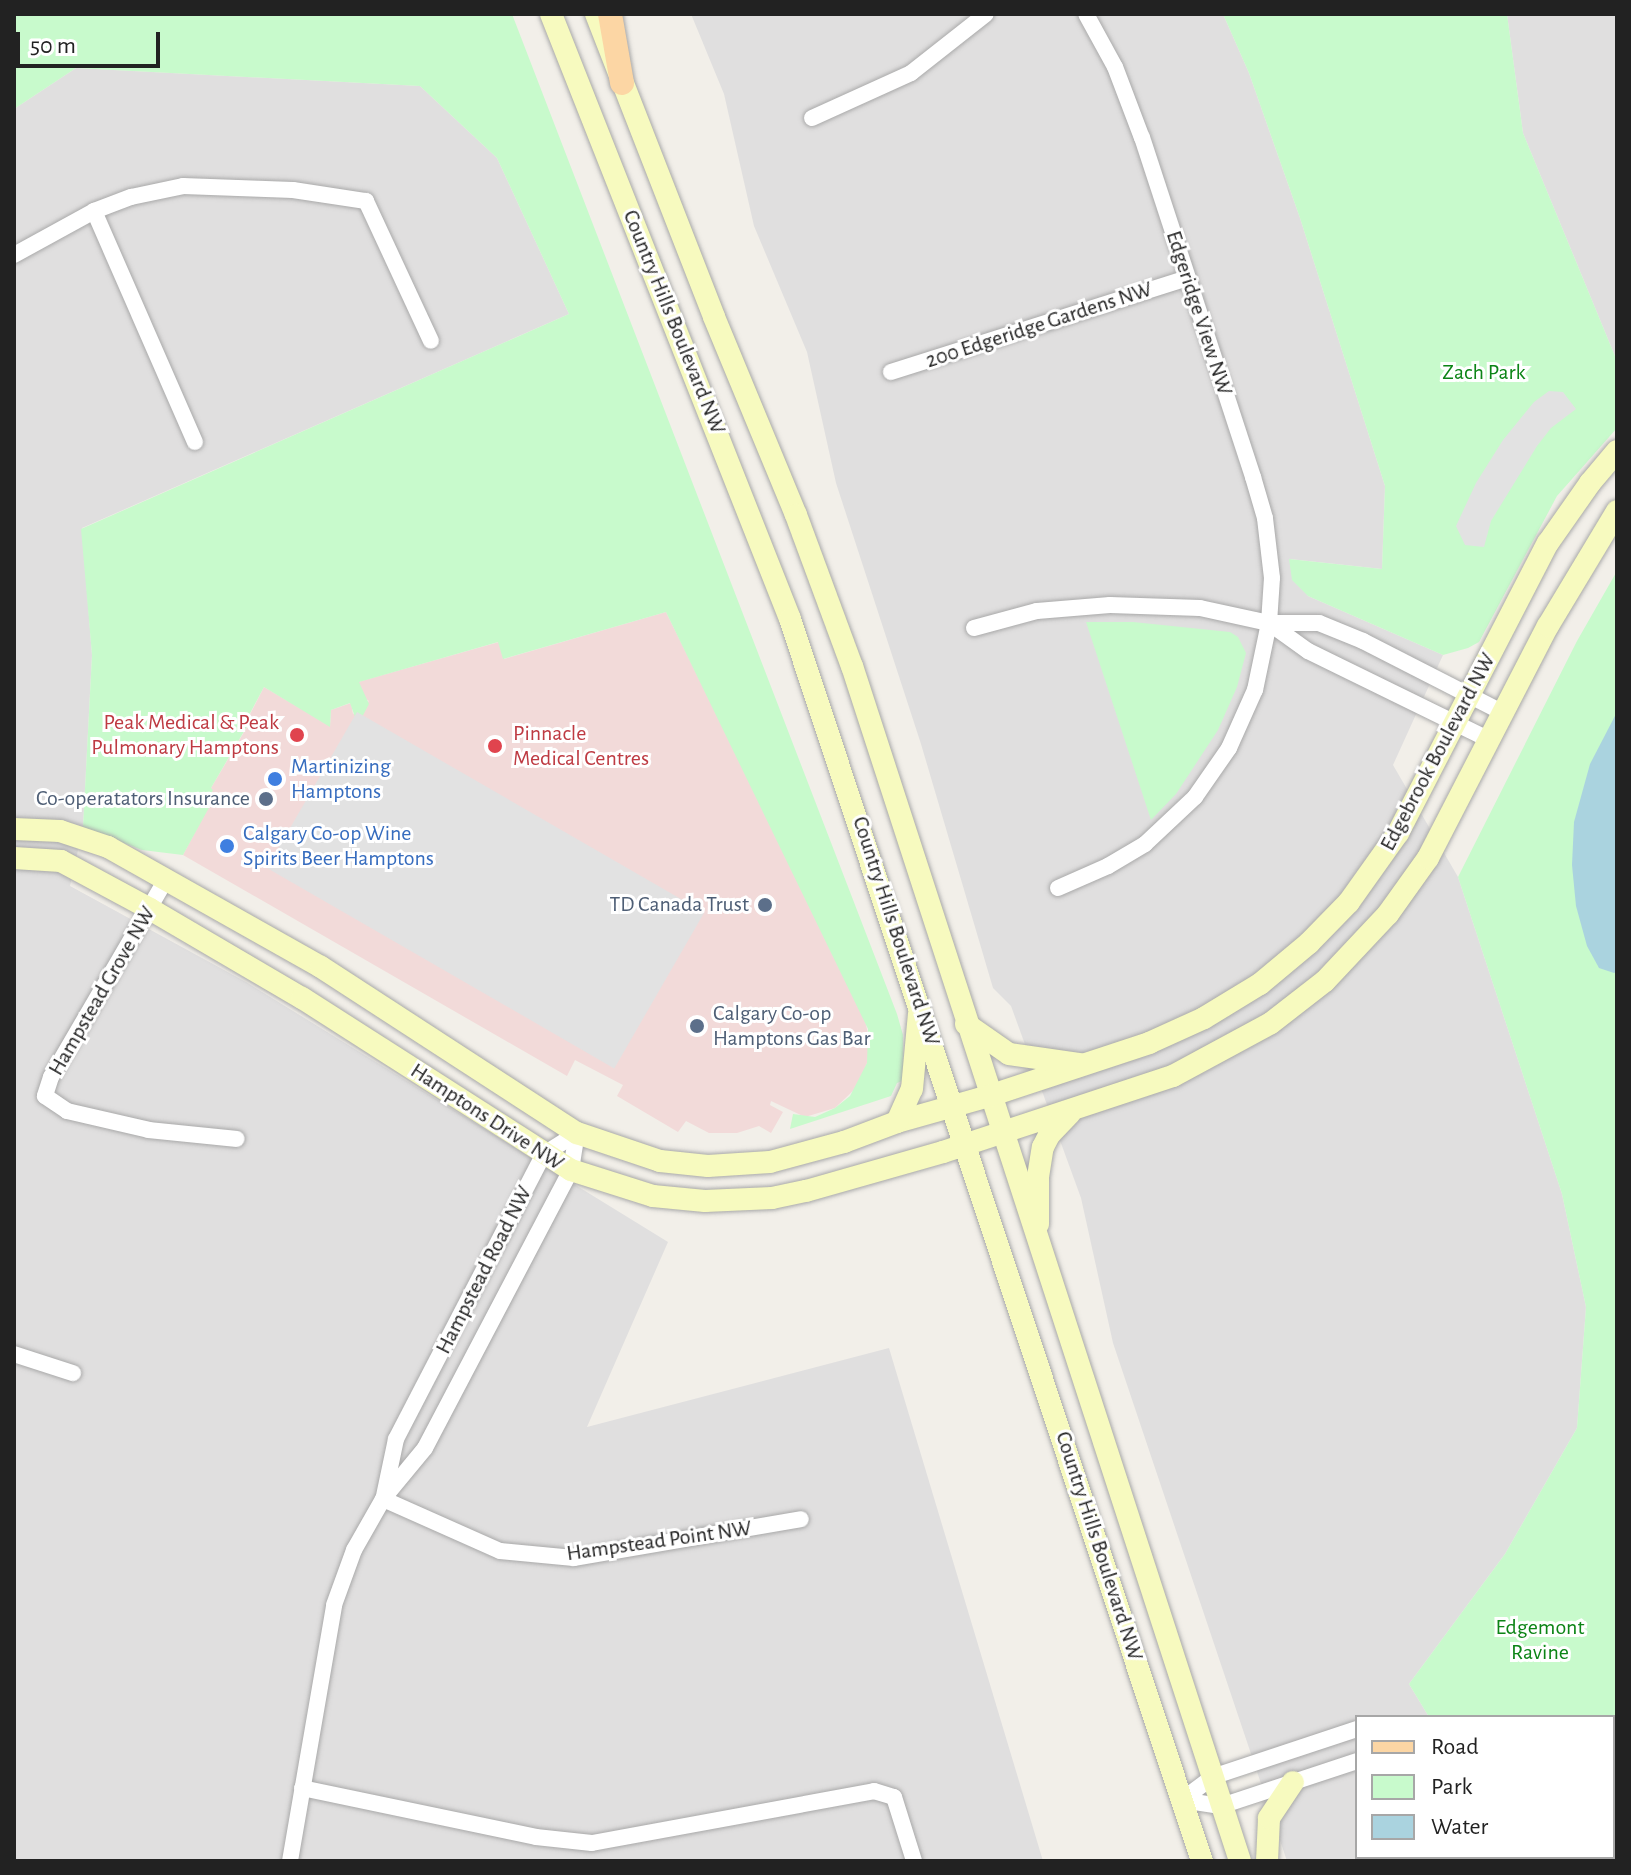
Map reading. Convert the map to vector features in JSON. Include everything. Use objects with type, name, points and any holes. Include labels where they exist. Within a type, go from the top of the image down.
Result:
[{"type":"main road","name":"Country Hills Boulevard NW","points":[[551,14],[790,619],[1202,1861]]},
{"type":"main road","name":"Country Hills Boulevard NW","points":[[596,14],[796,515],[852,666],[1001,1133],[1240,1861]]},
{"type":"main road","points":[[610,14],[622,83]]},
{"type":"main road","name":"Edgebrook Boulevard NW","points":[[989,1096],[1149,1043],[1204,1018],[1260,984],[1309,943],[1349,902],[1387,850],[1548,543],[1617,451]]},
{"type":"main road","name":"Edgebrook Boulevard NW","points":[[1001,1133],[1173,1076],[1212,1058],[1271,1023],[1325,981],[1363,944],[1409,887],[1453,813],[1548,626],[1617,511]]},
{"type":"main road","name":"Hamptons Drive NW","points":[[14,829],[60,831],[96,843],[321,967],[577,1133],[660,1161],[708,1166],[770,1162],[989,1096]]},
{"type":"main road","name":"Hamptons Drive NW","points":[[14,858],[61,861],[302,998],[571,1170],[653,1196],[705,1201],[772,1198],[858,1178],[1001,1133]]},
{"type":"main road","points":[[897,1122],[912,1089],[919,1001]]},
{"type":"main road","points":[[966,1024],[1009,1054],[1085,1065]]},
{"type":"main road","points":[[1038,1246],[1038,1177],[1043,1147],[1063,1118],[1078,1108]]},
{"type":"main road","points":[[1267,1861],[1269,1818],[1293,1782]]},
{"type":"street","points":[[812,118],[911,73],[986,14]]},
{"type":"street","name":"Edgeridge View NW","points":[[1058,888],[1108,866],[1145,844],[1195,797],[1229,748],[1255,690],[1269,623],[1272,578],[1265,518],[1142,138],[1115,67],[1086,14]]},
{"type":"street","points":[[14,255],[94,211],[131,197],[183,186],[293,190],[366,201],[431,341]]},
{"type":"street","points":[[94,211],[195,442]]},
{"type":"street","name":"200 Edgeridge Gardens NW","points":[[891,372],[1187,278]]},
{"type":"street","points":[[974,628],[1037,611],[1110,605],[1200,608],[1269,623],[1319,623],[1363,641],[1504,713]]},
{"type":"street","points":[[1269,623],[1308,651],[1490,740]]},
{"type":"street","name":"Hampstead Grove NW","points":[[165,881],[51,1077],[45,1096],[67,1111],[149,1130],[237,1139]]},
{"type":"street","points":[[544,1154],[577,1133]]},
{"type":"street","name":"Hampstead Road NW","points":[[290,1861],[334,1605],[354,1550],[383,1499],[425,1448],[571,1170],[577,1133]]},
{"type":"street","name":"Hampstead Road NW","points":[[383,1499],[396,1439],[544,1154]]},
{"type":"street","points":[[14,1354],[73,1373]]},
{"type":"street","name":"Hampstead Point NW","points":[[383,1499],[500,1551],[574,1558],[801,1519]]},
{"type":"street","points":[[1182,1800],[1212,1777],[1355,1730]]},
{"type":"street","points":[[1182,1800],[1221,1806],[1355,1762]]},
{"type":"street","points":[[302,1788],[536,1837],[592,1843],[874,1791],[894,1797],[914,1861]]},
{"type":"shaded area","points":[[691,14],[1223,14],[1249,73],[1300,218],[1385,486],[1382,569],[1290,559],[1308,596],[1443,655],[1393,765],[1458,877],[1562,1194],[1586,1307],[1577,1428],[1505,1554],[1409,1684],[1428,1715],[1355,1715],[1355,1859],[1615,1859],[1617,1753],[1617,1861],[1287,1861],[1113,1343],[1081,1198],[1011,1006],[993,988],[921,744],[836,483],[807,352],[754,226],[724,94]]},
{"type":"shaded area","points":[[1507,14],[1617,14],[1617,361],[1523,133]]},
{"type":"shaded area","points":[[76,68],[420,86],[497,158],[569,314],[82,528],[92,655],[83,827],[70,886],[246,982],[668,1242],[587,1427],[889,1348],[1043,1861],[14,1861],[14,109]]},
{"type":"shaded area","points":[[1549,391],[1563,392],[1576,409],[1551,428],[1537,446],[1491,521],[1484,547],[1465,545],[1456,526],[1476,483],[1503,440],[1534,402]]},
{"type":"shaded area","points":[[666,612],[863,1012],[870,1042],[867,1063],[857,1087],[835,1108],[805,1117],[771,1101],[770,1105],[783,1112],[771,1133],[759,1126],[737,1133],[709,1133],[686,1121],[678,1132],[617,1096],[623,1085],[575,1060],[567,1076],[183,855],[210,804],[207,801],[211,788],[250,722],[247,720],[264,687],[330,726],[331,710],[351,703],[353,714],[369,701],[364,698],[358,682],[499,642],[504,659]]},
{"type":"shaded area","points":[[357,712],[704,912],[614,1068],[267,868]]},
{"type":"green space","points":[[14,14],[512,14],[897,1014],[903,1035],[904,1080],[897,1083],[891,1096],[790,1129],[793,1114],[815,1117],[835,1108],[850,1096],[867,1063],[868,1029],[666,612],[503,659],[498,642],[359,682],[369,704],[361,719],[355,717],[350,703],[331,710],[330,727],[264,687],[247,719],[250,721],[211,788],[213,790],[207,801],[211,804],[183,855],[142,850],[83,827],[92,655],[81,529],[569,314],[497,158],[420,86],[76,68],[14,109]]},
{"type":"green space","name":"Zach Park","points":[[1223,14],[1507,14],[1523,133],[1617,361],[1617,428],[1557,496],[1479,642],[1468,648],[1443,655],[1308,596],[1292,580],[1289,559],[1382,569],[1385,486],[1300,218],[1249,73]]},
{"type":"green space","name":"Edgemont Ravine","points":[[1617,571],[1615,1754],[1615,1715],[1428,1715],[1409,1684],[1505,1554],[1577,1428],[1586,1307],[1562,1194],[1458,877],[1577,641]]},
{"type":"green space","points":[[1086,622],[1133,622],[1230,632],[1238,637],[1246,653],[1237,687],[1218,730],[1176,794],[1151,820]]},
{"type":"water","points":[[1617,712],[1617,972],[1614,973],[1599,968],[1587,946],[1576,906],[1572,865],[1574,822],[1590,764]]},
{"type":"place","name":"Peak Medical & Peak Pulmonary Hamptons","points":[[297,735]]},
{"type":"place","name":"Pinnacle Medical Centres","points":[[495,746]]},
{"type":"place","name":"Martinizing Hamptons","points":[[275,779]]},
{"type":"place","name":"Co-operatators Insurance","points":[[266,799]]},
{"type":"place","name":"Calgary Co-op Wine Spirits Beer Hamptons","points":[[227,846]]},
{"type":"place","name":"TD Canada Trust","points":[[765,905]]},
{"type":"place","name":"Calgary Co-op Hamptons Gas Bar","points":[[697,1026]]}]
